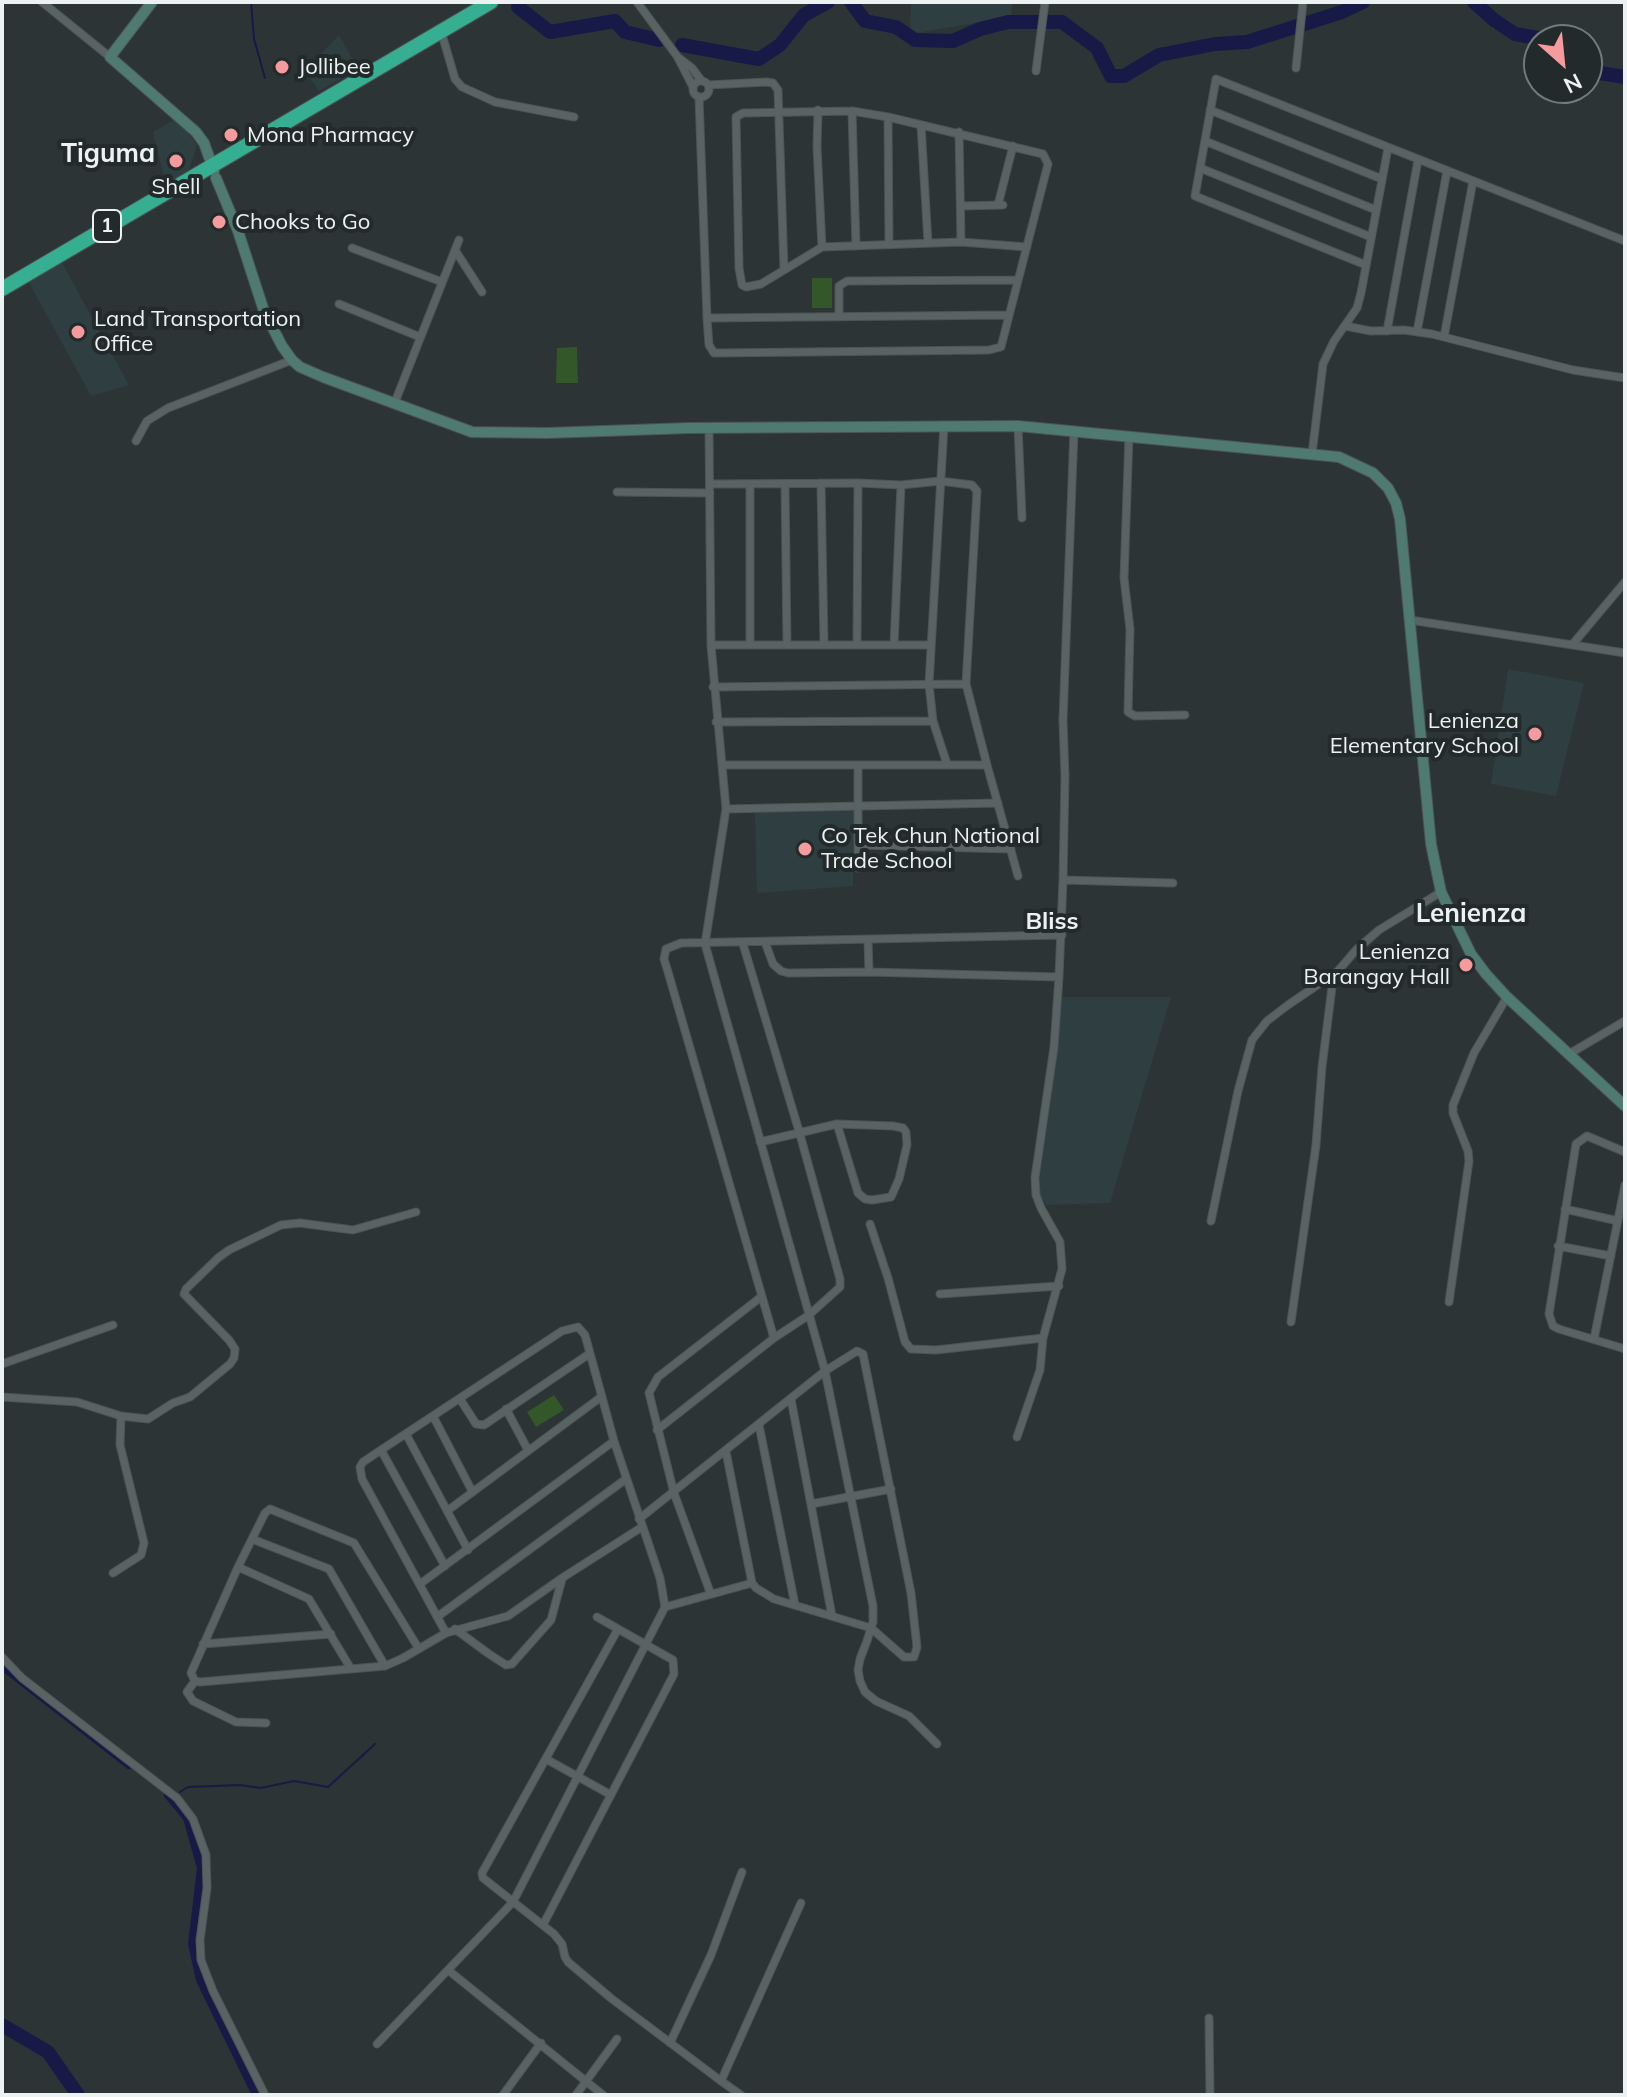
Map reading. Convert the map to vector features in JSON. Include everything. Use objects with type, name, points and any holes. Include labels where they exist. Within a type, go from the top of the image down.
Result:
[{"type":"highway","name":"1","points":[[2,289],[214,171],[491,2]]},
{"type":"street","points":[[42,2],[184,120],[204,143],[264,311],[292,360],[323,377],[472,432],[1018,426],[1339,457],[1373,473],[1388,488],[1400,519],[1432,849],[1441,892],[1471,954],[1507,997],[1625,1106]]},
{"type":"street","points":[[110,57],[152,2]]},
{"type":"street","points":[[637,2],[677,56],[693,92],[699,97],[707,318],[709,345],[714,353],[989,350],[1001,347],[1008,315],[1027,247],[1048,160],[1043,154],[959,132],[852,111],[743,113],[736,117],[742,285],[753,287],[822,247],[961,242],[1027,247]]},
{"type":"street","points":[[1036,71],[1045,2]]},
{"type":"street","points":[[1296,68],[1303,2]]},
{"type":"street","points":[[441,31],[455,79],[462,87],[495,102],[574,117]]},
{"type":"street","points":[[677,56],[704,83],[707,94],[699,97]]},
{"type":"street","points":[[1366,265],[1195,196],[1216,79],[1625,241]]},
{"type":"street","points":[[693,87],[704,83],[773,83],[778,90],[784,270]]},
{"type":"street","points":[[818,110],[822,247]]},
{"type":"street","points":[[1210,110],[1382,179]]},
{"type":"street","points":[[852,111],[856,246]]},
{"type":"street","points":[[888,117],[889,245]]},
{"type":"street","points":[[921,125],[928,243]]},
{"type":"street","points":[[959,132],[961,242]]},
{"type":"street","points":[[1205,141],[1376,210]]},
{"type":"street","points":[[961,206],[1000,205],[1013,146]]},
{"type":"street","points":[[1312,454],[1323,364],[1334,341],[1357,308],[1388,148]]},
{"type":"street","points":[[1387,331],[1418,160]]},
{"type":"street","points":[[1200,168],[1371,237]]},
{"type":"street","points":[[1417,332],[1447,171]]},
{"type":"street","points":[[1444,337],[1473,181]]},
{"type":"street","points":[[395,402],[459,240]]},
{"type":"street","points":[[352,248],[442,282]]},
{"type":"street","points":[[455,250],[482,292]]},
{"type":"street","points":[[839,315],[839,286],[847,281],[1018,280]]},
{"type":"street","points":[[339,304],[420,337]]},
{"type":"street","points":[[707,318],[1008,315]]},
{"type":"street","points":[[1345,326],[1444,337],[1573,370],[1625,378]]},
{"type":"street","points":[[136,441],[147,421],[168,408],[292,360]]},
{"type":"street","points":[[944,425],[929,684],[933,721],[947,764]]},
{"type":"street","points":[[1018,426],[1022,518]]},
{"type":"street","points":[[709,428],[711,645],[726,809],[705,944],[825,1371],[852,1497],[873,1606],[871,1628],[858,1670],[865,1692],[876,1701],[909,1716],[937,1744]]},
{"type":"street","points":[[1017,1437],[1040,1370],[1043,1338],[1059,1286],[1063,1253],[1036,1195],[1035,1178],[1054,1047],[1062,935],[1063,720],[1074,430]]},
{"type":"street","points":[[1129,436],[1124,578],[1130,629],[1128,712],[1135,716],[1185,715]]},
{"type":"street","points":[[617,492],[710,489],[750,484],[901,485],[940,481],[967,483],[977,491],[966,684],[1018,876]]},
{"type":"street","points":[[821,483],[824,645]]},
{"type":"street","points":[[857,644],[858,483]]},
{"type":"street","points":[[750,484],[750,644]]},
{"type":"street","points":[[785,484],[787,645]]},
{"type":"street","points":[[894,645],[901,485]]},
{"type":"street","points":[[1572,645],[1625,582]]},
{"type":"street","points":[[1410,620],[1625,653]]},
{"type":"street","points":[[711,645],[930,645]]},
{"type":"street","points":[[713,687],[966,684]]},
{"type":"street","points":[[716,722],[933,721]]},
{"type":"street","points":[[722,765],[987,765]]},
{"type":"street","points":[[858,765],[858,868]]},
{"type":"street","points":[[726,809],[998,803]]},
{"type":"street","points":[[858,845],[1011,849]]},
{"type":"street","points":[[1063,880],[1173,883]]},
{"type":"street","points":[[1211,1221],[1252,1040],[1267,1021],[1338,971],[1379,930],[1441,892]]},
{"type":"street","points":[[774,1338],[664,959],[666,949],[672,945],[1062,935]]},
{"type":"street","points":[[868,940],[869,972]]},
{"type":"street","points":[[765,942],[773,964],[788,973],[1059,977]]},
{"type":"street","points":[[657,1430],[837,1292],[840,1279],[743,944]]},
{"type":"street","points":[[1291,1322],[1316,1145],[1332,987],[1338,971]]},
{"type":"street","points":[[1449,1302],[1469,1161],[1453,1105],[1474,1053],[1507,997]]},
{"type":"street","points":[[1569,1054],[1625,1021]]},
{"type":"street","points":[[760,1142],[837,1124],[903,1128],[907,1145],[891,1197],[872,1200],[858,1193],[837,1124]]},
{"type":"street","points":[[1625,1152],[1587,1136],[1579,1140],[1558,1246],[1549,1320],[1559,1329],[1625,1349]]},
{"type":"street","points":[[1594,1339],[1625,1185]]},
{"type":"street","points":[[1565,1209],[1618,1221]]},
{"type":"street","points":[[2,1397],[77,1402],[121,1416],[148,1419],[173,1403],[190,1397],[230,1364],[235,1353],[233,1345],[184,1294],[194,1280],[229,1250],[288,1223],[346,1231],[416,1212]]},
{"type":"street","points":[[870,1224],[905,1342],[911,1349],[936,1350],[1043,1338]]},
{"type":"street","points":[[1558,1246],[1611,1256]]},
{"type":"street","points":[[940,1294],[1059,1286]]},
{"type":"street","points":[[710,1592],[674,1493],[649,1402],[652,1384],[761,1297]]},
{"type":"street","points":[[2,1364],[113,1325]]},
{"type":"street","points":[[377,2044],[513,1902],[665,1607],[660,1578],[614,1441],[582,1330],[572,1327],[363,1462],[359,1473],[446,1633]]},
{"type":"street","points":[[195,1681],[385,1666],[455,1629],[508,1616],[641,1523],[674,1493],[825,1371],[857,1351],[863,1354],[891,1489],[911,1593],[917,1654],[910,1659],[904,1657],[871,1628],[765,1595],[752,1583],[726,1452]]},
{"type":"street","points":[[460,1399],[472,1420],[480,1426],[589,1354]]},
{"type":"street","points":[[447,1511],[601,1397]]},
{"type":"street","points":[[791,1399],[832,1616]]},
{"type":"street","points":[[506,1409],[528,1450]]},
{"type":"street","points":[[113,1573],[141,1555],[144,1543],[120,1445],[121,1416]]},
{"type":"street","points":[[433,1416],[472,1491]]},
{"type":"street","points":[[759,1425],[795,1605]]},
{"type":"street","points":[[406,1434],[468,1550]]},
{"type":"street","points":[[420,1584],[614,1441]]},
{"type":"street","points":[[381,1450],[445,1566]]},
{"type":"street","points":[[437,1617],[626,1479]]},
{"type":"street","points":[[811,1504],[891,1489]]},
{"type":"street","points":[[195,1681],[191,1673],[203,1644],[238,1567],[265,1513],[270,1509],[352,1541],[419,1649]]},
{"type":"street","points":[[252,1539],[329,1569],[385,1666]]},
{"type":"street","points":[[238,1567],[306,1596],[351,1669]]},
{"type":"street","points":[[455,1629],[506,1665],[512,1664],[551,1620],[562,1578]]},
{"type":"street","points":[[665,1607],[710,1592],[752,1583]]},
{"type":"street","points":[[543,1925],[674,1674],[673,1660],[597,1617]]},
{"type":"street","points":[[618,1629],[482,1873],[485,1880],[559,1940],[568,1962],[741,2095]]},
{"type":"street","points":[[203,1644],[331,1634]]},
{"type":"street","points":[[2,1657],[22,1678],[177,1798],[193,1819],[206,1855],[207,1888],[200,1940],[201,1960],[213,1991],[265,2095]]},
{"type":"street","points":[[195,1681],[187,1692],[193,1701],[236,1722],[266,1723]]},
{"type":"street","points":[[546,1759],[611,1795]]},
{"type":"street","points":[[670,2043],[711,1955],[742,1872]]},
{"type":"street","points":[[721,2081],[801,1903]]},
{"type":"street","points":[[448,1970],[603,2095]]},
{"type":"street","points":[[1209,2018],[1210,2095]]},
{"type":"street","points":[[576,2095],[617,2039]]},
{"type":"street","points":[[503,2095],[541,2043]]},
{"type":"shaded area","points":[[911,2],[1012,2],[1011,17],[910,34]]},
{"type":"shaded area","points":[[339,35],[358,69],[319,91],[305,71]]},
{"type":"shaded area","points":[[177,118],[197,145],[189,170],[166,185],[153,132]]},
{"type":"shaded area","name":"Land Transportation Office","points":[[60,259],[129,385],[91,396],[27,279]]},
{"type":"shaded area","name":"Lenienza Elementary School","points":[[1508,669],[1584,683],[1556,796],[1491,784]]},
{"type":"shaded area","name":"Co Tek Chun National Trade School","points":[[854,810],[853,886],[757,893],[755,812]]},
{"type":"shaded area","points":[[1062,997],[1171,997],[1110,1203],[1046,1205],[1040,1195]]},
{"type":"green space","points":[[812,278],[832,278],[832,308],[812,308]]},
{"type":"green space","points":[[577,347],[578,383],[556,383],[557,348]]},
{"type":"green space","points":[[554,1395],[564,1410],[536,1427],[527,1412]]},
{"type":"waterway","points":[[251,2],[254,39],[265,78]]},
{"type":"waterway","points":[[682,45],[759,59],[780,45],[804,15],[828,2]]},
{"type":"waterway","points":[[851,2],[865,21],[896,27],[915,40],[953,41],[980,29],[1008,22],[1062,22],[1097,48],[1111,76],[1124,76],[1159,55],[1215,44],[1247,42],[1342,12],[1363,2]]},
{"type":"waterway","points":[[1474,2],[1494,20],[1515,34],[1523,35]]},
{"type":"waterway","points":[[518,7],[550,32],[615,21],[625,32],[659,40]]},
{"type":"waterway","points":[[1603,74],[1625,77]]},
{"type":"waterway","points":[[2,1666],[129,1765]]},
{"type":"waterway","points":[[180,1792],[188,1787],[240,1785],[261,1788],[294,1781],[328,1787],[375,1744]]},
{"type":"waterway","points":[[168,1795],[187,1818],[201,1868],[192,1944],[200,1980],[256,2095]]},
{"type":"waterway","points":[[2,2025],[48,2052],[78,2095]]},
{"type":"place","name":"Jollibee","points":[[282,67]]},
{"type":"place","name":"Mona Pharmacy","points":[[231,135]]},
{"type":"place","name":"Shell","points":[[176,161]]},
{"type":"place","name":"Chooks to Go","points":[[219,222]]},
{"type":"place","name":"Land Transportation Office","points":[[78,332]]},
{"type":"place","name":"Lenienza Elementary School","points":[[1535,734]]},
{"type":"place","name":"Co Tek Chun National Trade School","points":[[805,849]]},
{"type":"place","name":"Lenienza Barangay Hall","points":[[1466,965]]},
{"type":"district","name":"Tiguma","points":[[108,154]]},
{"type":"district","name":"Lenienza","points":[[1471,914]]},
{"type":"district","name":"Bliss","points":[[1052,922]]}]
